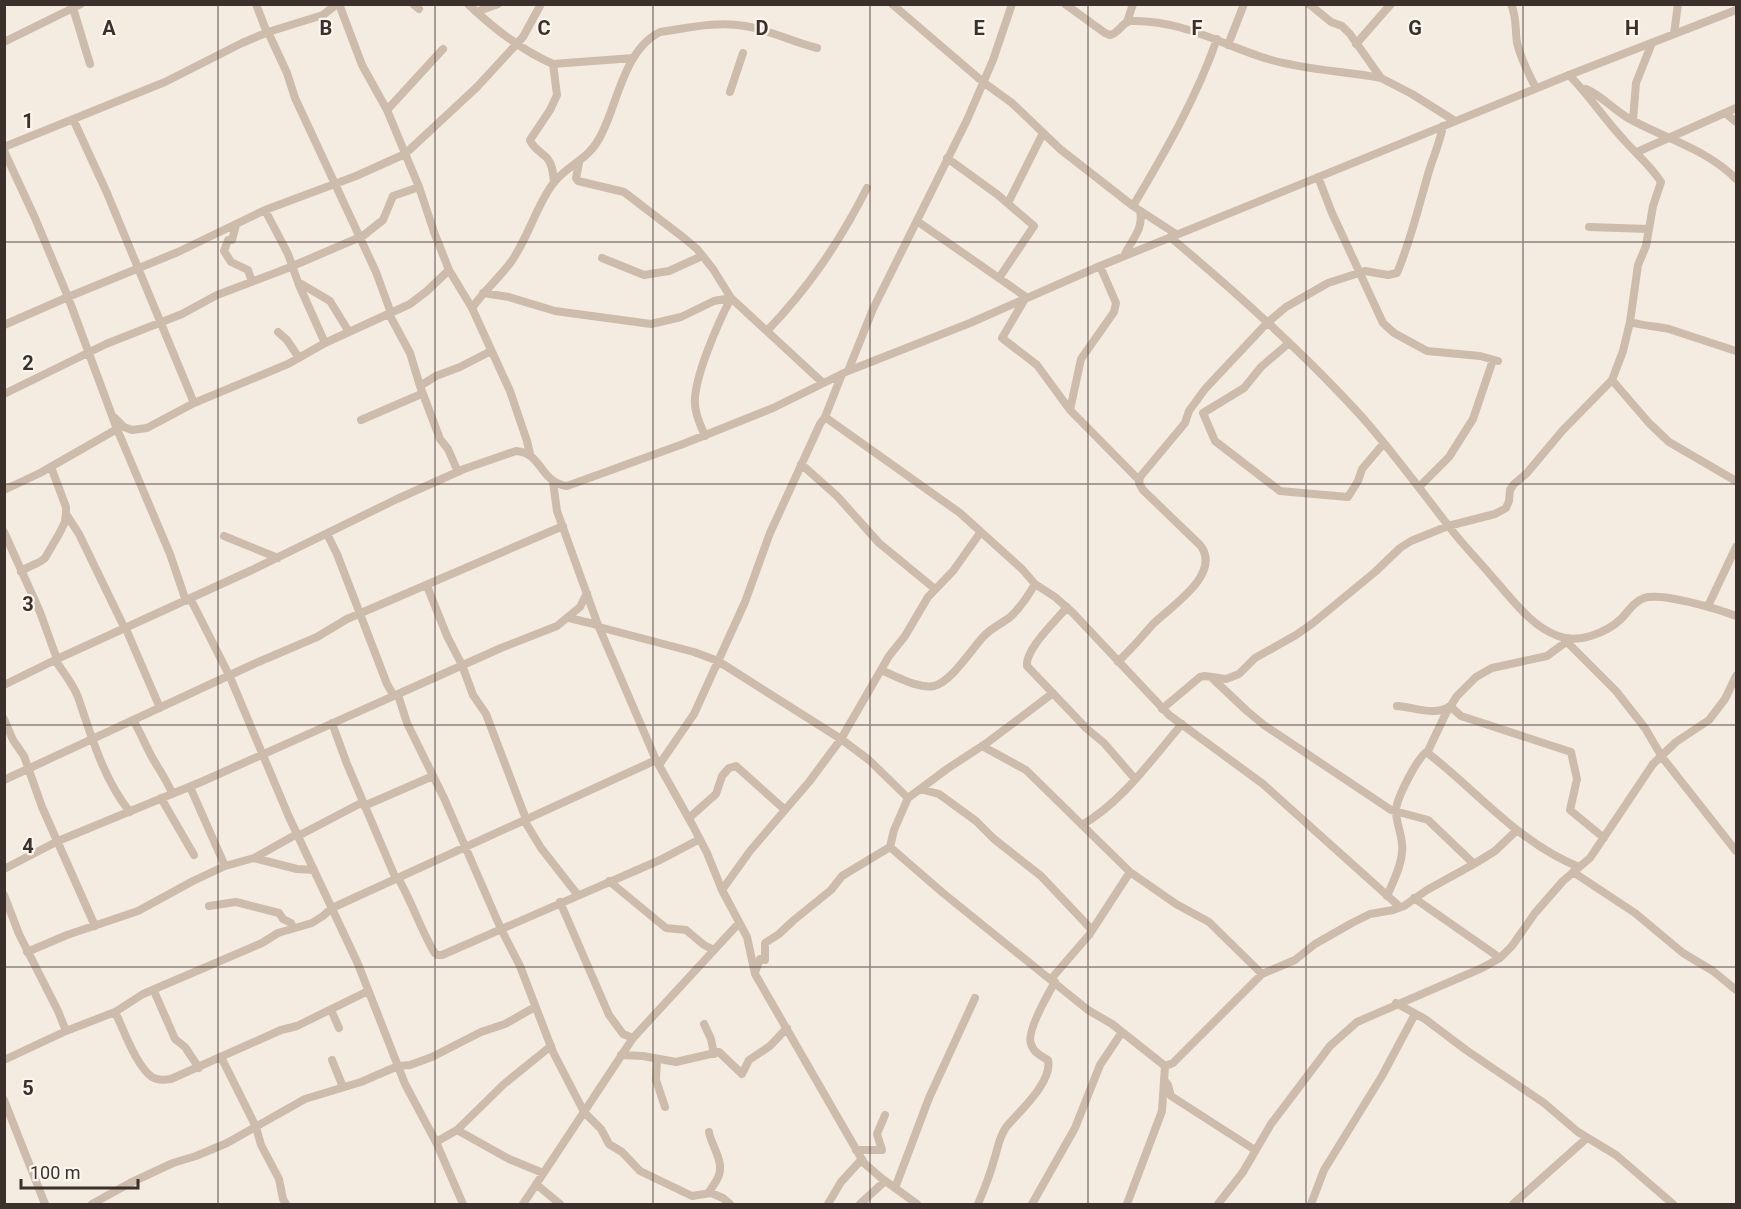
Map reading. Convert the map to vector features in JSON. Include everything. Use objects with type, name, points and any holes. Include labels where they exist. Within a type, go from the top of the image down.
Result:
[{"type":"street","points":[[256,4],[333,183],[375,272],[390,313],[410,353],[420,391],[440,440],[448,449],[458,472]]},
{"type":"street","points":[[463,1204],[436,1142],[398,1066],[358,964],[297,835],[230,677],[188,599],[117,429],[68,297],[4,149],[165,82],[268,32],[323,15],[338,4],[362,65],[387,111],[419,187],[449,270],[472,308],[510,391],[530,454],[553,482],[567,486],[705,436],[773,408],[845,372],[970,323],[1124,256],[1536,88],[1737,10]]},
{"type":"street","points":[[468,4],[494,29],[553,64],[633,58]]},
{"type":"street","points":[[476,12],[498,4]]},
{"type":"street","points":[[4,325],[160,260],[265,210],[356,176],[405,154],[477,87],[517,43],[542,4]]},
{"type":"street","points":[[891,4],[983,82],[1012,103],[1043,133],[1173,236],[1289,343],[1361,416],[1448,526],[1524,614],[1549,633],[1564,640],[1616,691],[1645,728],[1662,757],[1737,851]]},
{"type":"street","points":[[4,1060],[66,1031],[115,1012],[144,994],[262,943],[278,933],[312,923],[332,908],[525,819],[657,762],[694,714],[757,573],[770,533],[801,464],[825,417],[873,309],[968,120],[1012,4]]},
{"type":"street","points":[[1065,4],[1110,35],[1127,22],[1133,4]]},
{"type":"street","points":[[1228,45],[1244,4]]},
{"type":"street","points":[[1309,4],[1331,22],[1342,26],[1381,78]]},
{"type":"street","points":[[1356,44],[1390,4]]},
{"type":"street","points":[[1511,4],[1516,21],[1516,39],[1520,53],[1536,88]]},
{"type":"street","points":[[1674,34],[1678,4]]},
{"type":"street","points":[[4,42],[77,7],[90,64]]},
{"type":"street","points":[[1127,22],[1180,27],[1271,60],[1381,78],[1455,121]]},
{"type":"street","points":[[472,308],[511,262],[529,233],[554,182],[579,163],[595,146],[603,133],[628,66],[648,41],[660,32],[723,24],[746,26],[774,33],[817,48]]},
{"type":"street","points":[[1124,256],[1140,228],[1141,222],[1136,208],[1191,103],[1217,39]]},
{"type":"street","points":[[1633,120],[1636,83],[1652,43]]},
{"type":"street","points":[[387,111],[443,49]]},
{"type":"street","points":[[730,92],[743,54]]},
{"type":"street","points":[[553,64],[557,95],[530,140],[548,159],[554,182]]},
{"type":"street","points":[[1162,708],[1200,677],[1205,675],[1226,679],[1239,674],[1255,658],[1296,635],[1313,622],[1375,572],[1400,548],[1448,526],[1495,514],[1506,508],[1510,490],[1514,484],[1527,473],[1563,430],[1612,380],[1623,351],[1630,322],[1634,281],[1646,246],[1653,206],[1661,182],[1637,152],[1625,142],[1583,88],[1569,75]]},
{"type":"street","points":[[1583,88],[1633,120],[1705,155],[1725,167],[1737,178]]},
{"type":"street","points":[[1637,152],[1737,108]]},
{"type":"street","points":[[1725,113],[1737,122]]},
{"type":"street","points":[[73,119],[107,193],[194,404]]},
{"type":"street","points":[[1139,480],[1185,423],[1189,411],[1205,389],[1267,322],[1299,298],[1328,283],[1368,271],[1388,275],[1397,273],[1439,145],[1443,126]]},
{"type":"street","points":[[1008,203],[1043,133]]},
{"type":"street","points":[[947,158],[1008,203],[1034,226],[999,278]]},
{"type":"street","points":[[579,163],[576,178],[578,181],[619,190],[632,196],[684,238],[713,269],[731,298],[823,383]]},
{"type":"street","points":[[1318,177],[1383,323],[1394,333],[1427,351],[1480,356],[1496,361],[1473,419],[1449,457],[1419,487]]},
{"type":"street","points":[[4,394],[88,353],[182,314],[217,295],[359,239],[383,220],[393,196],[419,187]]},
{"type":"street","points":[[767,331],[814,278],[837,243],[867,188]]},
{"type":"street","points":[[265,210],[325,343]]},
{"type":"street","points":[[917,221],[1026,297]]},
{"type":"street","points":[[236,225],[232,240],[228,240],[224,251],[231,262],[248,270],[252,282]]},
{"type":"street","points":[[1589,227],[1648,229]]},
{"type":"street","points":[[602,258],[644,275],[669,271],[702,256]]},
{"type":"street","points":[[1070,410],[1081,359],[1114,312],[1116,303],[1100,266]]},
{"type":"street","points":[[114,418],[124,427],[139,430],[147,428],[410,304],[428,291],[449,270]]},
{"type":"street","points":[[298,282],[330,301],[349,332]]},
{"type":"street","points":[[483,293],[509,297],[555,311],[651,324],[681,317],[714,301],[731,298]]},
{"type":"street","points":[[1026,297],[1002,338],[1037,365],[1070,410],[1139,480],[1154,502],[1205,551],[1207,559],[1197,581],[1186,597],[1154,623],[1118,662]]},
{"type":"street","points":[[705,436],[696,413],[695,398],[710,348],[731,298]]},
{"type":"street","points":[[1630,322],[1643,327],[1669,329],[1737,351]]},
{"type":"street","points":[[278,332],[287,340],[299,358]]},
{"type":"street","points":[[1289,343],[1261,367],[1244,388],[1203,413],[1215,441],[1280,491],[1348,497],[1362,469],[1384,443]]},
{"type":"street","points":[[361,420],[420,391],[428,380],[491,351]]},
{"type":"street","points":[[1612,380],[1649,423],[1669,442],[1737,481]]},
{"type":"street","points":[[825,417],[960,513],[1022,569],[1035,584],[1067,607],[1162,708],[1263,784],[1400,907]]},
{"type":"street","points":[[4,490],[51,467],[117,429]]},
{"type":"street","points":[[4,685],[56,659],[279,558],[397,499],[458,472],[516,451],[530,454]]},
{"type":"street","points":[[801,464],[837,496],[879,543],[935,589]]},
{"type":"street","points":[[21,572],[45,558],[65,522],[66,507],[51,467]]},
{"type":"street","points":[[553,482],[557,511],[598,626],[657,762],[700,838],[722,890],[747,937],[755,974],[861,1159],[885,1181],[917,1204]]},
{"type":"street","points":[[66,514],[79,534],[160,708]]},
{"type":"street","points":[[4,780],[230,677],[361,614],[563,526]]},
{"type":"street","points":[[4,531],[40,612],[56,659],[79,700],[115,792],[130,812]]},
{"type":"street","points":[[722,890],[784,808],[809,782],[841,740],[881,670],[935,589],[953,572],[980,533]]},
{"type":"street","points":[[327,534],[337,554],[387,684],[396,696],[433,776],[501,929],[520,966],[551,1046],[584,1112],[601,1129],[609,1144],[622,1152],[640,1171],[692,1196],[709,1192],[730,1204]]},
{"type":"street","points":[[224,536],[279,558]]},
{"type":"street","points":[[1708,606],[1737,547]]},
{"type":"street","points":[[881,670],[916,684],[929,686],[946,680],[984,635],[1010,617],[1027,599],[1035,584]]},
{"type":"street","points":[[427,586],[473,695],[486,714],[525,819],[541,848],[577,894]]},
{"type":"street","points":[[4,869],[58,841],[190,787],[462,665],[557,626],[569,618],[584,602],[587,593]]},
{"type":"street","points":[[1387,896],[1402,855],[1402,841],[1396,813],[1399,796],[1420,759],[1428,752],[1450,706],[1476,677],[1492,668],[1547,656],[1564,640],[1587,637],[1609,628],[1630,607],[1643,598],[1656,596],[1708,606],[1737,616]]},
{"type":"street","points":[[1067,607],[1039,640],[1027,661],[1027,666],[1086,728],[1104,743],[1135,779]]},
{"type":"street","points":[[569,618],[694,652],[718,661],[869,760],[908,798]]},
{"type":"street","points":[[1232,1204],[1221,1201],[1243,1172],[1271,1124],[1336,1039],[1357,1022],[1500,958],[1512,946],[1535,913],[1590,858],[1653,764],[1676,742],[1709,720],[1725,699],[1737,676]]},
{"type":"street","points":[[1211,677],[1264,725],[1396,813],[1428,820],[1474,864]]},
{"type":"street","points":[[755,974],[760,959],[765,960],[765,943],[831,890],[842,876],[890,847],[894,830],[908,798],[1053,693]]},
{"type":"street","points":[[1397,706],[1434,712],[1446,710],[1450,706]]},
{"type":"street","points":[[1450,706],[1461,716],[1571,752],[1577,779],[1570,810],[1604,838]]},
{"type":"street","points":[[4,719],[24,756],[42,807],[95,926]]},
{"type":"street","points":[[133,720],[172,793]]},
{"type":"street","points":[[332,723],[397,879],[410,898],[417,919],[431,948],[437,955],[442,955],[577,894],[660,860],[700,838]]},
{"type":"street","points":[[1082,825],[1096,817],[1135,779],[1182,724]]},
{"type":"street","points":[[982,746],[1026,770],[1130,872],[1168,899],[1209,922],[1262,974]]},
{"type":"street","points":[[1428,752],[1516,831],[1576,870],[1635,913],[1683,953],[1713,971],[1737,990]]},
{"type":"street","points":[[689,818],[716,794],[722,776],[729,768],[736,766],[784,808]]},
{"type":"street","points":[[27,952],[67,934],[138,911],[225,866],[254,858],[364,804],[433,776]]},
{"type":"street","points":[[190,787],[225,866]]},
{"type":"street","points":[[920,789],[939,794],[968,814],[1041,876],[1092,930]]},
{"type":"street","points":[[161,798],[167,812],[194,855]]},
{"type":"street","points":[[1165,1066],[1173,1063],[1262,974],[1295,960],[1315,944],[1370,914],[1400,907],[1495,851],[1516,831]]},
{"type":"street","points":[[890,847],[943,893],[1088,1010],[1122,1032],[1165,1066]]},
{"type":"street","points":[[254,858],[297,869],[314,870]]},
{"type":"street","points":[[978,1204],[995,1159],[998,1143],[1006,1127],[1025,1107],[1043,1081],[1049,1066],[1048,1060],[1032,1048],[1030,1040],[1038,1014],[1053,981],[1092,930],[1130,872]]},
{"type":"street","points":[[609,881],[666,928],[686,930],[714,950]]},
{"type":"street","points":[[4,895],[27,952],[66,1031]]},
{"type":"street","points":[[1414,898],[1500,958]]},
{"type":"street","points":[[209,906],[236,902],[279,913],[283,919],[291,923],[293,928]]},
{"type":"street","points":[[560,902],[609,1015],[623,1034],[633,1038]]},
{"type":"street","points":[[523,1204],[633,1038],[739,923]]},
{"type":"street","points":[[154,991],[175,1039],[184,1047],[199,1068]]},
{"type":"street","points":[[115,1012],[134,1052],[151,1076],[155,1079],[171,1079],[368,992]]},
{"type":"street","points":[[895,1188],[929,1098],[975,998]]},
{"type":"street","points":[[1396,1004],[1439,1028],[1466,1050],[1545,1103],[1587,1138],[1616,1155],[1672,1204]]},
{"type":"street","points":[[92,1204],[146,1175],[227,1143],[305,1099],[361,1082],[398,1066],[410,1065],[432,1057],[482,1032],[505,1024],[535,1007]]},
{"type":"street","points":[[331,1010],[339,1028]]},
{"type":"street","points":[[1311,1204],[1324,1170],[1382,1076],[1415,1014]]},
{"type":"street","points":[[704,1024],[711,1039],[714,1054]]},
{"type":"street","points":[[621,1055],[676,1062],[719,1052],[741,1074],[749,1060],[770,1046],[787,1028]]},
{"type":"street","points":[[1032,1204],[1075,1128],[1100,1065],[1122,1032]]},
{"type":"street","points":[[436,1142],[457,1130],[504,1084],[551,1046]]},
{"type":"street","points":[[221,1057],[279,1179],[286,1204]]},
{"type":"street","points":[[657,1059],[656,1080],[665,1107]]},
{"type":"street","points":[[332,1060],[343,1087]]},
{"type":"street","points":[[1127,1204],[1162,1111],[1165,1066]]},
{"type":"street","points":[[1164,1080],[1168,1084],[1171,1096],[1255,1150]]},
{"type":"street","points":[[4,1100],[45,1204]]},
{"type":"street","points":[[856,1150],[882,1150],[877,1134],[885,1115]]},
{"type":"street","points":[[457,1130],[499,1154],[543,1173]]},
{"type":"street","points":[[709,1132],[720,1168],[719,1176],[709,1192]]},
{"type":"street","points":[[1513,1204],[1587,1138]]},
{"type":"street","points":[[828,1204],[841,1182],[861,1159]]},
{"type":"street","points":[[860,1204],[885,1181]]},
{"type":"street","points":[[536,1184],[560,1204]]}]
